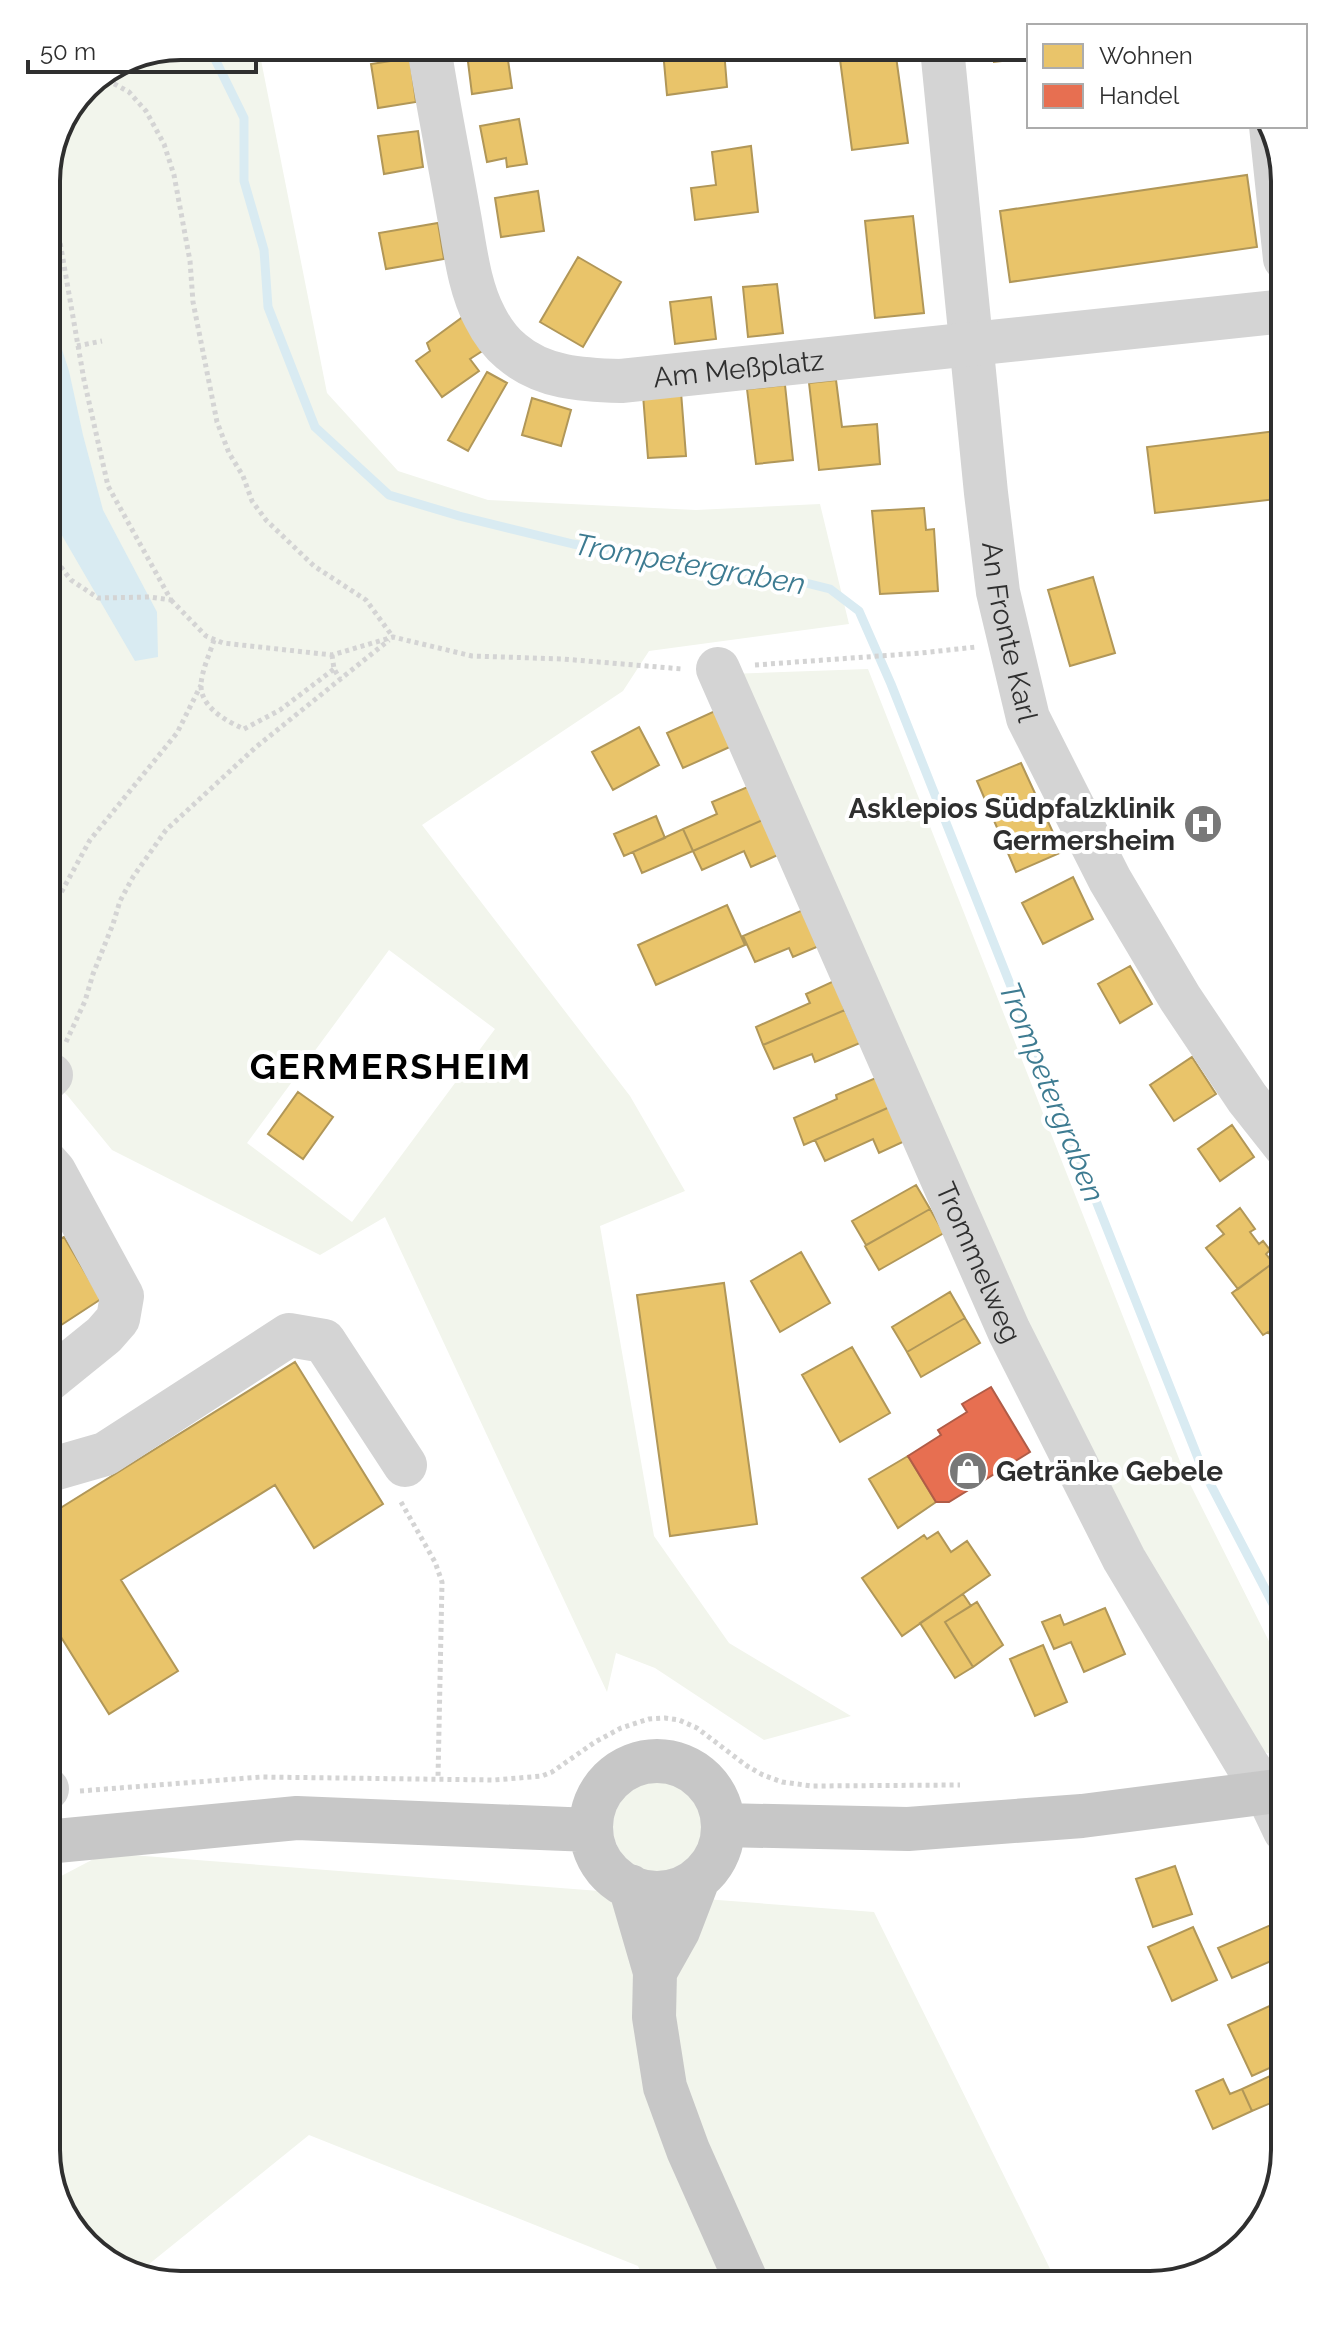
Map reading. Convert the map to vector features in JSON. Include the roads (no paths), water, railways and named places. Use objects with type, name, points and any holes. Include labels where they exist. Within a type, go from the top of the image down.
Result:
[{"type":"main road","points":[[655,1760],[675,1763],[694,1772],[709,1786],[720,1805],[723,1825],[720,1845],[712,1864],[698,1879],[680,1889],[660,1893],[640,1891],[621,1882],[605,1868],[595,1850],[591,1830],[593,1809],[602,1790],[616,1774],[634,1764],[655,1760]]},
{"type":"main road","points":[[723,1825],[908,1829],[1082,1816],[1211,1800],[1271,1804]]},
{"type":"main road","points":[[60,1841],[297,1818],[591,1830]]},
{"type":"main road","points":[[655,1972],[678,1931],[698,1879]]},
{"type":"main road","points":[[630,1886],[655,1972],[654,2017],[665,2087],[688,2150],[742,2271]]},
{"type":"street","name":"Am Meßplatz","points":[[431,60],[471,281],[485,317],[508,349],[543,371],[568,378],[621,381],[1271,312]]},
{"type":"street","name":"An Fronte Karl","points":[[943,60],[998,592],[1028,718],[1110,880],[1180,998],[1271,1128]]},
{"type":"street","name":"Trommelweg","points":[[738,667],[1009,1331],[1124,1559],[1248,1766],[1271,1795]]},
{"type":"street","points":[[60,1182],[122,1296],[118,1319],[104,1335],[60,1371]]},
{"type":"street","points":[[60,1467],[105,1454],[289,1335],[324,1341],[405,1465]]},
{"type":"waterway","name":"Trompetergraben","points":[[215,60],[244,118],[244,181],[264,250],[268,307],[315,427],[389,495],[573,544],[786,578],[830,589],[859,611],[891,684],[1202,1468],[1271,1600]]},
{"type":"place","name":"Asklepios Südpfalzklinik Germersheim","points":[[1203,824]]},
{"type":"place","name":"Getränke Gebele","points":[[968,1471]]},
{"type":"district","name":"GERMERSHEIM","points":[[391,1066]]}]
